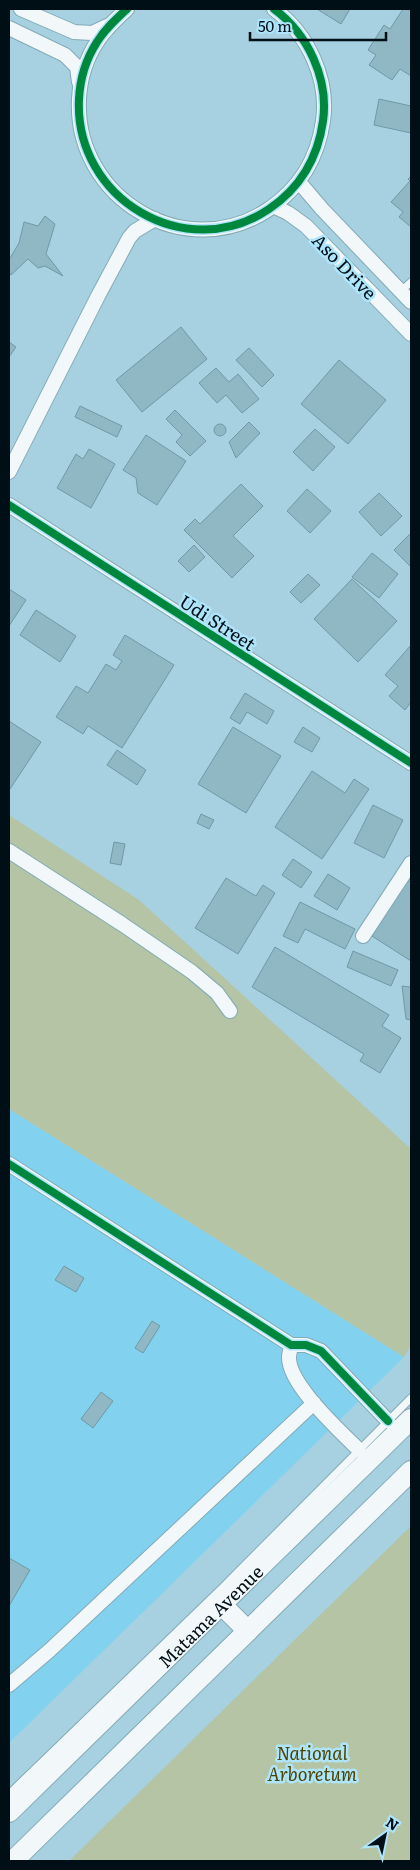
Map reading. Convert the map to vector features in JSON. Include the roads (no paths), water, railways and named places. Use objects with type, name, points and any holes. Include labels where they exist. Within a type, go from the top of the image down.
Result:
[{"type":"main road","name":"Matama Avenue","points":[[9,1812],[411,1419]]},
{"type":"main road","name":"Matama Avenue","points":[[13,1861],[411,1471]]},
{"type":"main road","points":[[222,1605],[248,1631]]},
{"type":"street","points":[[21,9],[74,32],[92,33],[110,24]]},
{"type":"street","points":[[127,9],[110,24],[96,43],[89,57],[80,86],[78,112],[82,136],[91,160],[104,181],[121,199],[142,214],[164,224],[189,229],[214,229],[238,224],[261,214],[282,200],[299,182],[312,160],[320,137],[324,112],[323,88],[316,64],[304,41],[278,10]]},
{"type":"street","points":[[9,28],[64,55],[77,67],[80,86]]},
{"type":"street","name":"Aso Drive","points":[[299,182],[311,197],[408,292]]},
{"type":"street","name":"Aso Drive","points":[[273,206],[306,226],[411,334]]},
{"type":"street","points":[[9,472],[98,296],[130,238],[135,231],[155,220]]},
{"type":"street","name":"Udi Street","points":[[9,505],[411,763]]},
{"type":"street","points":[[9,851],[192,972],[217,993],[230,1011]]},
{"type":"street","points":[[363,936],[411,863]]},
{"type":"street","points":[[9,1164],[291,1345],[306,1345],[321,1350],[388,1422]]},
{"type":"street","points":[[291,1345],[289,1358],[294,1377],[314,1403],[359,1450]]},
{"type":"street","points":[[9,1685],[50,1650],[314,1403]]},
{"type":"lane","points":[[9,1794],[222,1588],[411,1398]]},
{"type":"park label","name":"National Arboretum","points":[[312,1762]]}]
